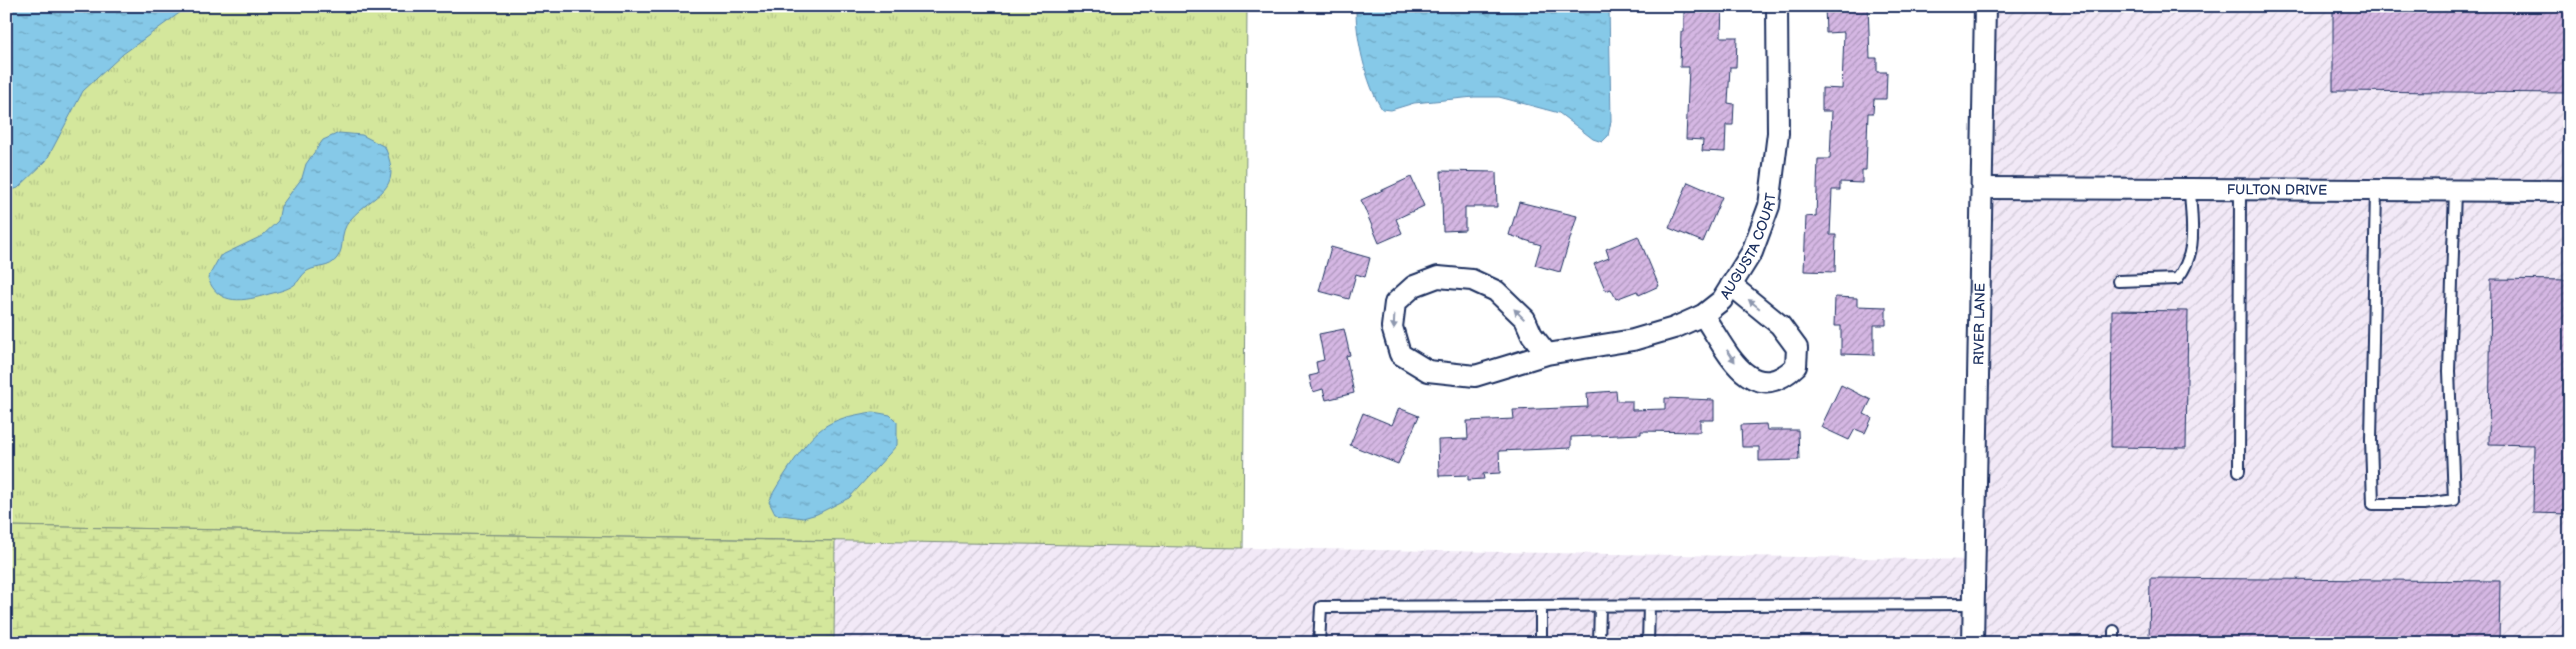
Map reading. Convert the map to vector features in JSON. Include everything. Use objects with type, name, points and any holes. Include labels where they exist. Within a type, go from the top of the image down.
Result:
[{"type":"street","name":"AUGUSTA COURT","points":[[1547,354],[1532,335],[1525,320],[1496,292],[1472,280],[1438,277],[1414,286],[1395,303],[1392,327],[1400,354],[1428,371],[1475,376],[1547,354],[1633,340],[1674,328],[1703,315],[1722,300],[1752,252],[1769,206],[1778,133],[1777,6]]},
{"type":"street","name":"RIVER LANE","points":[[1973,643],[1985,6]]},
{"type":"street","name":"FULTON DRIVE","points":[[1983,188],[2570,191]]},
{"type":"street","points":[[1703,315],[1743,373],[1763,383],[1783,378],[1796,366],[1797,348],[1780,325],[1731,285]]},
{"type":"lane","points":[[2118,281],[2177,279],[2187,267],[2192,251],[2190,189]]},
{"type":"lane","points":[[2239,471],[2240,189]]},
{"type":"lane","points":[[2376,190],[2371,440],[2373,504],[2424,504],[2454,500],[2449,371],[2455,191]]},
{"type":"lane","points":[[1319,643],[1321,607],[1974,604]]},
{"type":"lane","points":[[1648,643],[1649,605]]},
{"type":"lane","points":[[1541,606],[1541,643]]},
{"type":"lane","points":[[1599,643],[1600,606]]},
{"type":"lane","points":[[2114,631],[2114,643]]},
{"type":"shaded area","points":[[1985,6],[2570,6],[2570,643],[834,643],[835,541],[1975,560]]},
{"type":"green space","points":[[6,6],[1247,6],[1243,548],[6,526]]},
{"type":"green space","points":[[6,526],[835,541],[834,643],[6,643]]},
{"type":"water","points":[[6,6],[189,6],[123,54],[83,91],[46,161],[18,188],[6,192]]},
{"type":"water","points":[[1356,6],[1609,6],[1611,121],[1608,136],[1602,142],[1593,139],[1559,113],[1499,97],[1474,97],[1414,103],[1391,110],[1382,109],[1366,74],[1357,31]]},
{"type":"water","points":[[339,133],[362,135],[385,147],[390,162],[391,174],[389,183],[384,190],[346,225],[340,253],[337,258],[330,264],[307,271],[296,284],[282,291],[242,300],[225,298],[218,294],[208,278],[220,256],[262,236],[278,221],[281,206],[302,178],[306,164],[323,140]]},
{"type":"water","points":[[873,412],[890,415],[897,422],[897,445],[849,498],[817,514],[803,518],[775,514],[769,502],[773,493],[798,455],[815,435],[823,428],[843,418]]},
{"type":"building","points":[[1684,6],[1722,6],[1721,37],[1737,37],[1736,67],[1730,67],[1728,103],[1734,104],[1733,125],[1726,125],[1725,152],[1702,151],[1703,140],[1686,139],[1689,67],[1680,67],[1681,32],[1684,32]]},
{"type":"building","points":[[1825,6],[1868,6],[1870,58],[1877,58],[1877,72],[1887,72],[1886,99],[1874,99],[1873,113],[1868,113],[1866,170],[1862,170],[1862,183],[1840,182],[1840,190],[1832,190],[1830,235],[1836,235],[1835,272],[1804,271],[1806,216],[1816,217],[1818,159],[1830,159],[1832,111],[1822,111],[1822,88],[1842,89],[1844,32],[1826,33]]},
{"type":"building","points":[[2333,6],[2570,6],[2570,93],[2333,91]]},
{"type":"building","points":[[1441,171],[1496,172],[1497,207],[1465,207],[1465,230],[1443,231]]},
{"type":"building","points":[[1411,177],[1424,206],[1396,219],[1402,233],[1379,243],[1361,200]]},
{"type":"building","points":[[1688,182],[1722,197],[1703,242],[1669,228]]},
{"type":"building","points":[[1519,202],[1577,216],[1560,272],[1535,265],[1541,245],[1509,235]]},
{"type":"building","points":[[1638,236],[1659,286],[1639,295],[1637,291],[1616,299],[1611,289],[1606,291],[1594,264],[1609,258],[1606,249]]},
{"type":"building","points":[[1331,247],[1370,258],[1365,277],[1356,274],[1349,299],[1319,291]]},
{"type":"building","points":[[2491,279],[2570,280],[2570,514],[2533,513],[2534,445],[2489,444]]},
{"type":"building","points":[[1835,297],[1857,298],[1857,306],[1886,307],[1886,325],[1874,325],[1874,355],[1841,354],[1841,326],[1834,326]]},
{"type":"building","points":[[2112,310],[2188,311],[2186,448],[2111,447]]},
{"type":"building","points":[[1344,329],[1350,355],[1346,356],[1354,393],[1326,400],[1323,389],[1313,392],[1309,376],[1318,374],[1316,362],[1324,360],[1319,334]]},
{"type":"building","points":[[1841,385],[1871,400],[1864,414],[1872,418],[1865,433],[1855,429],[1849,440],[1821,427]]},
{"type":"building","points":[[1616,391],[1617,401],[1632,401],[1632,410],[1665,409],[1665,398],[1714,400],[1714,420],[1700,420],[1700,432],[1641,431],[1641,434],[1571,437],[1571,448],[1499,451],[1500,473],[1483,474],[1484,479],[1468,480],[1468,475],[1439,476],[1438,440],[1468,439],[1467,421],[1514,419],[1513,410],[1588,407],[1587,393]]},
{"type":"building","points":[[1399,408],[1419,416],[1398,464],[1350,445],[1363,413],[1392,425]]},
{"type":"building","points":[[1766,424],[1767,430],[1798,430],[1799,460],[1759,461],[1759,447],[1742,447],[1741,425]]},
{"type":"building","points":[[2150,578],[2500,581],[2499,643],[2149,643]]}]
